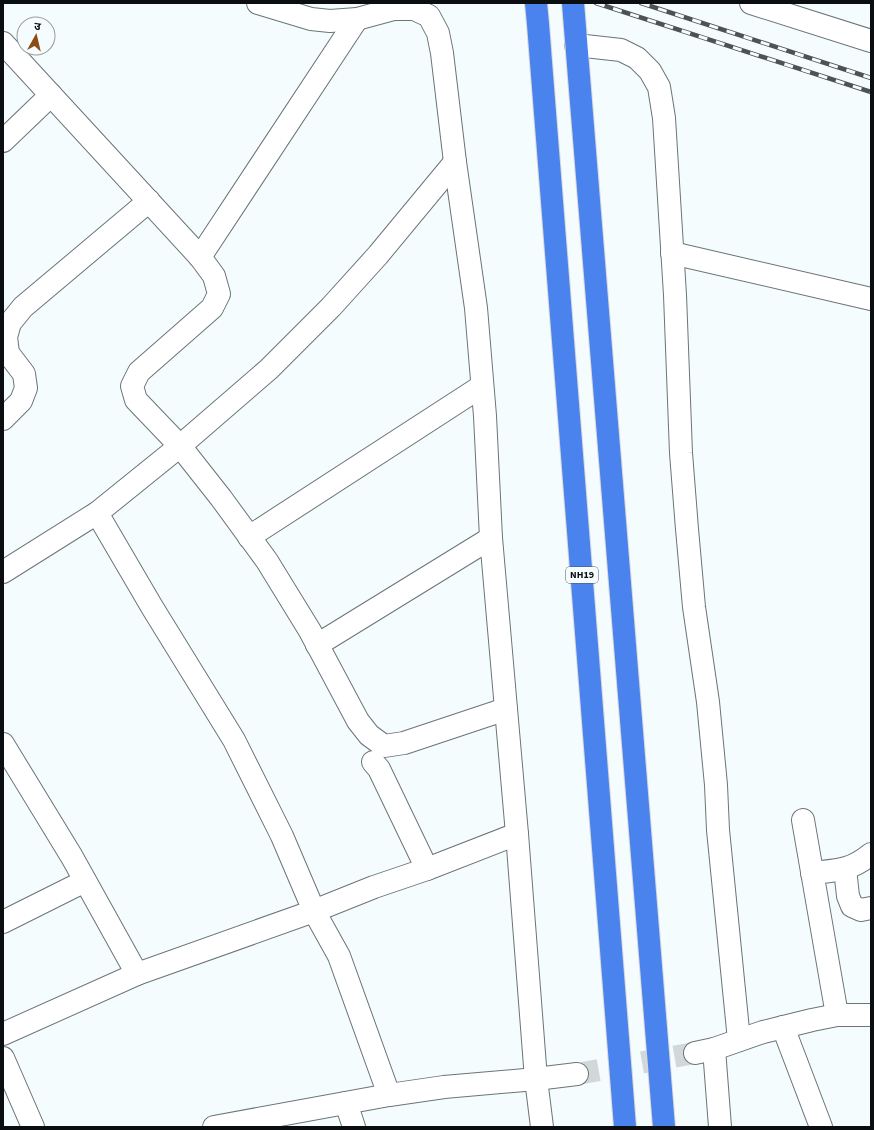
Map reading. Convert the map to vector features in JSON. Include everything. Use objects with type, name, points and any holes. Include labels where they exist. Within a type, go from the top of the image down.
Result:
[{"type":"highway","points":[[573,3],[664,1127]]},
{"type":"highway","name":"NH19","points":[[537,13],[625,1127]]},
{"type":"street","points":[[258,3],[311,19],[330,21],[357,19],[394,9],[414,9],[429,16],[438,33],[442,53],[455,162],[476,308],[491,538],[517,834],[536,1079],[542,1127]]},
{"type":"street","points":[[751,3],[798,9],[871,41]]},
{"type":"street","points":[[200,257],[357,19]]},
{"type":"street","points":[[576,40],[621,50],[637,58],[650,71],[659,87],[664,118],[675,295],[686,529],[694,607],[708,702],[716,785],[718,830],[739,1040]]},
{"type":"street","points":[[3,43],[200,257],[214,276],[219,294],[212,308],[139,372],[132,386],[136,400],[180,446],[221,498],[267,562],[317,645],[358,721],[369,735],[384,746],[404,743],[506,709]]},
{"type":"street","points":[[3,141],[51,95]]},
{"type":"street","points":[[3,572],[97,512],[180,446],[269,369],[332,307],[378,255],[455,162]]},
{"type":"street","points":[[3,419],[21,401],[26,388],[24,374],[6,350],[6,337],[10,323],[23,307],[149,201]]},
{"type":"street","points":[[672,253],[871,299]]},
{"type":"street","points":[[249,537],[482,386]]},
{"type":"street","points":[[97,512],[152,607],[234,740],[282,836],[314,911],[339,956],[389,1095]]},
{"type":"street","points":[[317,645],[491,538]]},
{"type":"street","points":[[3,744],[68,850],[137,974]]},
{"type":"street","points":[[373,762],[379,769],[427,869]]},
{"type":"street","points":[[803,820],[837,1016]]},
{"type":"street","points":[[3,1034],[137,974],[314,911],[517,834]]},
{"type":"street","points":[[812,873],[845,869],[862,861],[871,854]]},
{"type":"street","points":[[845,869],[848,896],[852,906],[860,910],[871,908]]},
{"type":"street","points":[[3,922],[85,881]]},
{"type":"street","points":[[720,1127],[705,1051],[763,1032],[784,1027],[837,1016],[871,1015]]},
{"type":"street","points":[[784,1027],[821,1127]]},
{"type":"street","points":[[3,1058],[33,1127]]},
{"type":"street","points":[[214,1127],[389,1095],[444,1087],[577,1074]]},
{"type":"street","points":[[346,1103],[354,1127]]},
{"type":"tunnel","points":[[577,1074],[695,1053]]},
{"type":"railway","points":[[596,3],[871,92]]},
{"type":"railway","points":[[641,3],[871,78]]}]
